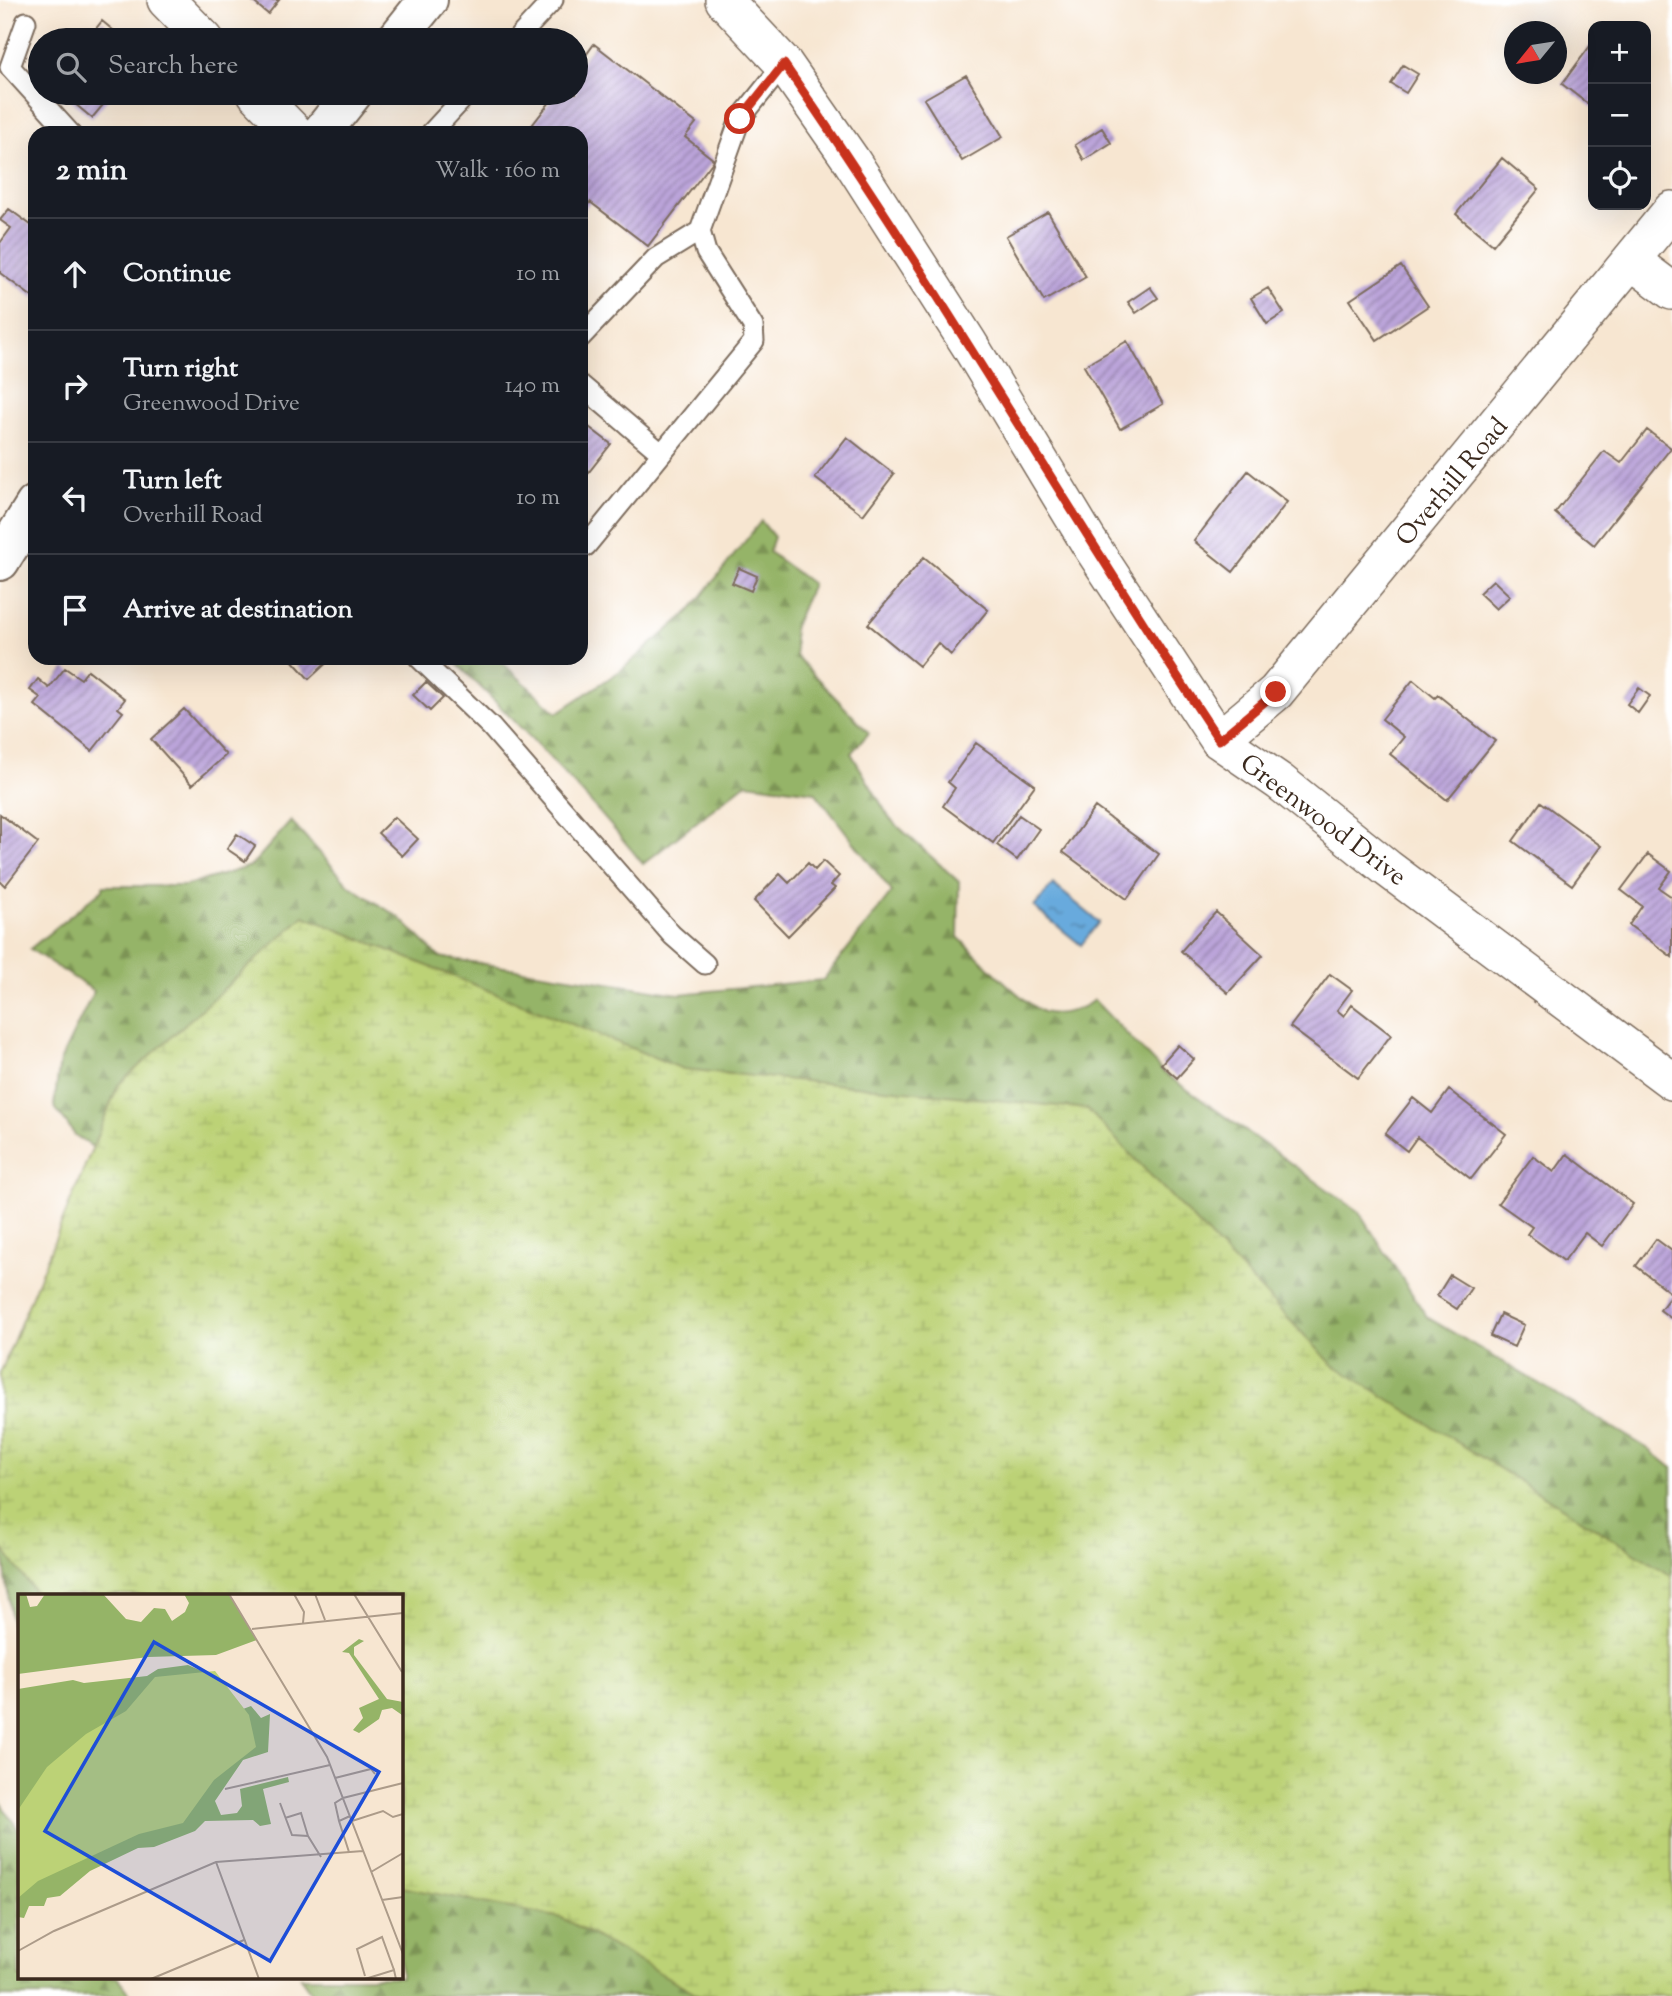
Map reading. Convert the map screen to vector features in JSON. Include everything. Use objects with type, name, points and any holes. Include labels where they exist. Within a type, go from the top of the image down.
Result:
[{"type":"main road","points":[[327,126],[343,105]]},
{"type":"main road","points":[[0,561],[28,516]]},
{"type":"street","points":[[166,0],[193,28]]},
{"type":"street","name":"Greenwood Drive","points":[[724,0],[784,64],[851,160],[969,344],[1088,541],[1219,740],[1280,782],[1387,868],[1672,1081]]},
{"type":"street","points":[[268,105],[288,126]]},
{"type":"street","name":"Overhill Road","points":[[1219,740],[1276,692],[1672,210]]},
{"type":"street","points":[[1632,261],[1672,291]]},
{"type":"lane","points":[[527,28],[553,0]]},
{"type":"lane","points":[[26,22],[10,67],[28,87]]},
{"type":"lane","points":[[588,544],[754,341],[753,326],[706,252],[700,231],[740,119],[784,64]]},
{"type":"lane","points":[[45,105],[64,126]]},
{"type":"lane","points":[[437,126],[457,105]]},
{"type":"lane","points":[[588,330],[656,258],[700,231]]},
{"type":"lane","points":[[588,391],[662,453]]},
{"type":"lane","points":[[426,665],[491,727],[672,935],[705,964]]},
{"type":"green space","points":[[761,521],[774,537],[769,552],[812,584],[793,629],[796,656],[869,733],[851,753],[890,819],[959,882],[958,937],[1013,989],[1043,1012],[1070,1012],[1094,1000],[1164,1073],[1359,1212],[1427,1317],[1647,1448],[1672,1468],[1672,1996],[314,1996],[301,1979],[402,1979],[402,1594],[18,1594],[18,1676],[3,1551],[94,1494],[158,1191],[75,1135],[54,1106],[60,1061],[94,991],[30,949],[103,889],[103,886],[185,886],[251,866],[291,821],[350,886],[400,918],[439,957],[679,994],[823,980],[892,892],[815,792],[746,783],[643,864],[550,758],[458,665],[505,665],[557,713],[620,671],[690,611]]},
{"type":"green space","points":[[304,916],[683,1069],[1087,1109],[1332,1364],[1672,1576],[1672,1996],[701,1996],[562,1918],[402,1887],[402,1594],[36,1594],[0,1545],[0,1374],[118,1085]]},
{"type":"green space","points":[[0,1802],[18,1829],[18,1979],[119,1979],[132,1996],[0,1996]]},
{"type":"water","points":[[1053,884],[1099,922],[1081,945],[1034,907]]},
{"type":"building","points":[[251,0],[279,0],[268,14]]},
{"type":"building","points":[[102,21],[110,28],[96,28]]},
{"type":"building","points":[[594,44],[696,123],[685,137],[714,160],[648,246],[590,202],[588,204],[588,126],[531,126],[548,105],[588,105],[588,52]]},
{"type":"building","points":[[1588,49],[1588,104],[1562,84],[1567,84],[1567,77]]},
{"type":"building","points":[[1403,65],[1418,74],[1406,93],[1391,84]]},
{"type":"building","points":[[966,75],[1003,137],[962,161],[924,99]]},
{"type":"building","points":[[76,105],[103,105],[92,118]]},
{"type":"building","points":[[1102,128],[1111,143],[1084,160],[1075,145]]},
{"type":"building","points":[[1502,158],[1539,189],[1493,245],[1456,214]]},
{"type":"building","points":[[9,209],[28,223],[28,294],[0,273],[0,243],[11,228],[0,220]]},
{"type":"building","points":[[1048,212],[1086,277],[1044,301],[1006,236]]},
{"type":"building","points":[[1401,266],[1428,306],[1377,340],[1350,300]]},
{"type":"building","points":[[1150,287],[1158,298],[1136,313],[1128,302]]},
{"type":"building","points":[[1268,288],[1284,313],[1267,324],[1251,298]]},
{"type":"building","points":[[1127,341],[1163,404],[1120,429],[1084,366]]},
{"type":"building","points":[[588,426],[611,444],[588,473]]},
{"type":"building","points":[[1647,430],[1671,448],[1594,545],[1555,513],[1604,451],[1621,463]]},
{"type":"building","points":[[847,437],[894,474],[863,515],[815,478]]},
{"type":"building","points":[[1248,471],[1287,502],[1233,572],[1194,541]]},
{"type":"building","points":[[924,557],[988,610],[951,655],[938,643],[919,666],[868,624]]},
{"type":"building","points":[[739,568],[757,576],[751,591],[732,583]]},
{"type":"building","points":[[1493,580],[1510,596],[1496,609],[1479,593]]},
{"type":"building","points":[[296,665],[324,665],[309,679]]},
{"type":"building","points":[[65,668],[81,679],[88,670],[125,699],[118,708],[123,712],[92,751],[35,705],[41,698],[30,690],[38,679],[49,688]]},
{"type":"building","points":[[1413,680],[1435,698],[1438,695],[1495,741],[1447,800],[1390,754],[1404,737],[1382,719]]},
{"type":"building","points":[[426,682],[443,698],[430,711],[413,695]]},
{"type":"building","points":[[1639,688],[1650,696],[1638,713],[1627,704]]},
{"type":"building","points":[[184,709],[226,755],[192,785],[151,739]]},
{"type":"building","points":[[976,743],[1035,785],[993,843],[943,806],[955,788],[948,782]]},
{"type":"building","points":[[1541,802],[1601,846],[1572,885],[1513,841]]},
{"type":"building","points":[[1095,807],[1159,854],[1127,899],[1063,852]]},
{"type":"building","points":[[0,814],[38,843],[5,886],[0,881]]},
{"type":"building","points":[[1019,815],[1039,829],[1017,860],[997,845]]},
{"type":"building","points":[[394,817],[418,839],[402,856],[378,833]]},
{"type":"building","points":[[237,834],[255,846],[245,861],[227,849]]},
{"type":"building","points":[[1648,854],[1671,871],[1659,888],[1672,897],[1672,957],[1629,925],[1642,906],[1621,890]]},
{"type":"building","points":[[823,861],[839,876],[831,885],[835,888],[788,936],[754,901],[780,874],[789,883],[808,863],[815,870]]},
{"type":"building","points":[[1216,912],[1263,955],[1228,993],[1181,951]]},
{"type":"building","points":[[1330,974],[1352,990],[1337,1010],[1344,1016],[1352,1005],[1391,1035],[1358,1078],[1290,1027]]},
{"type":"building","points":[[1178,1045],[1194,1059],[1177,1078],[1161,1064]]},
{"type":"building","points":[[1449,1090],[1506,1134],[1471,1179],[1417,1137],[1407,1151],[1385,1134],[1413,1098],[1432,1113]]},
{"type":"building","points":[[1567,1154],[1633,1204],[1602,1246],[1585,1233],[1564,1261],[1527,1234],[1532,1227],[1498,1203],[1533,1156],[1554,1172]]},
{"type":"building","points":[[1656,1239],[1672,1251],[1672,1294],[1636,1266]]},
{"type":"building","points":[[1450,1275],[1471,1288],[1457,1309],[1437,1296]]},
{"type":"building","points":[[1672,1294],[1672,1319],[1660,1310]]},
{"type":"building","points":[[1500,1314],[1524,1325],[1514,1347],[1490,1336]]},
{"type":"route","points":[[740,119],[784,64],[851,160],[969,344],[1088,541],[1219,740],[1276,692]]}]
